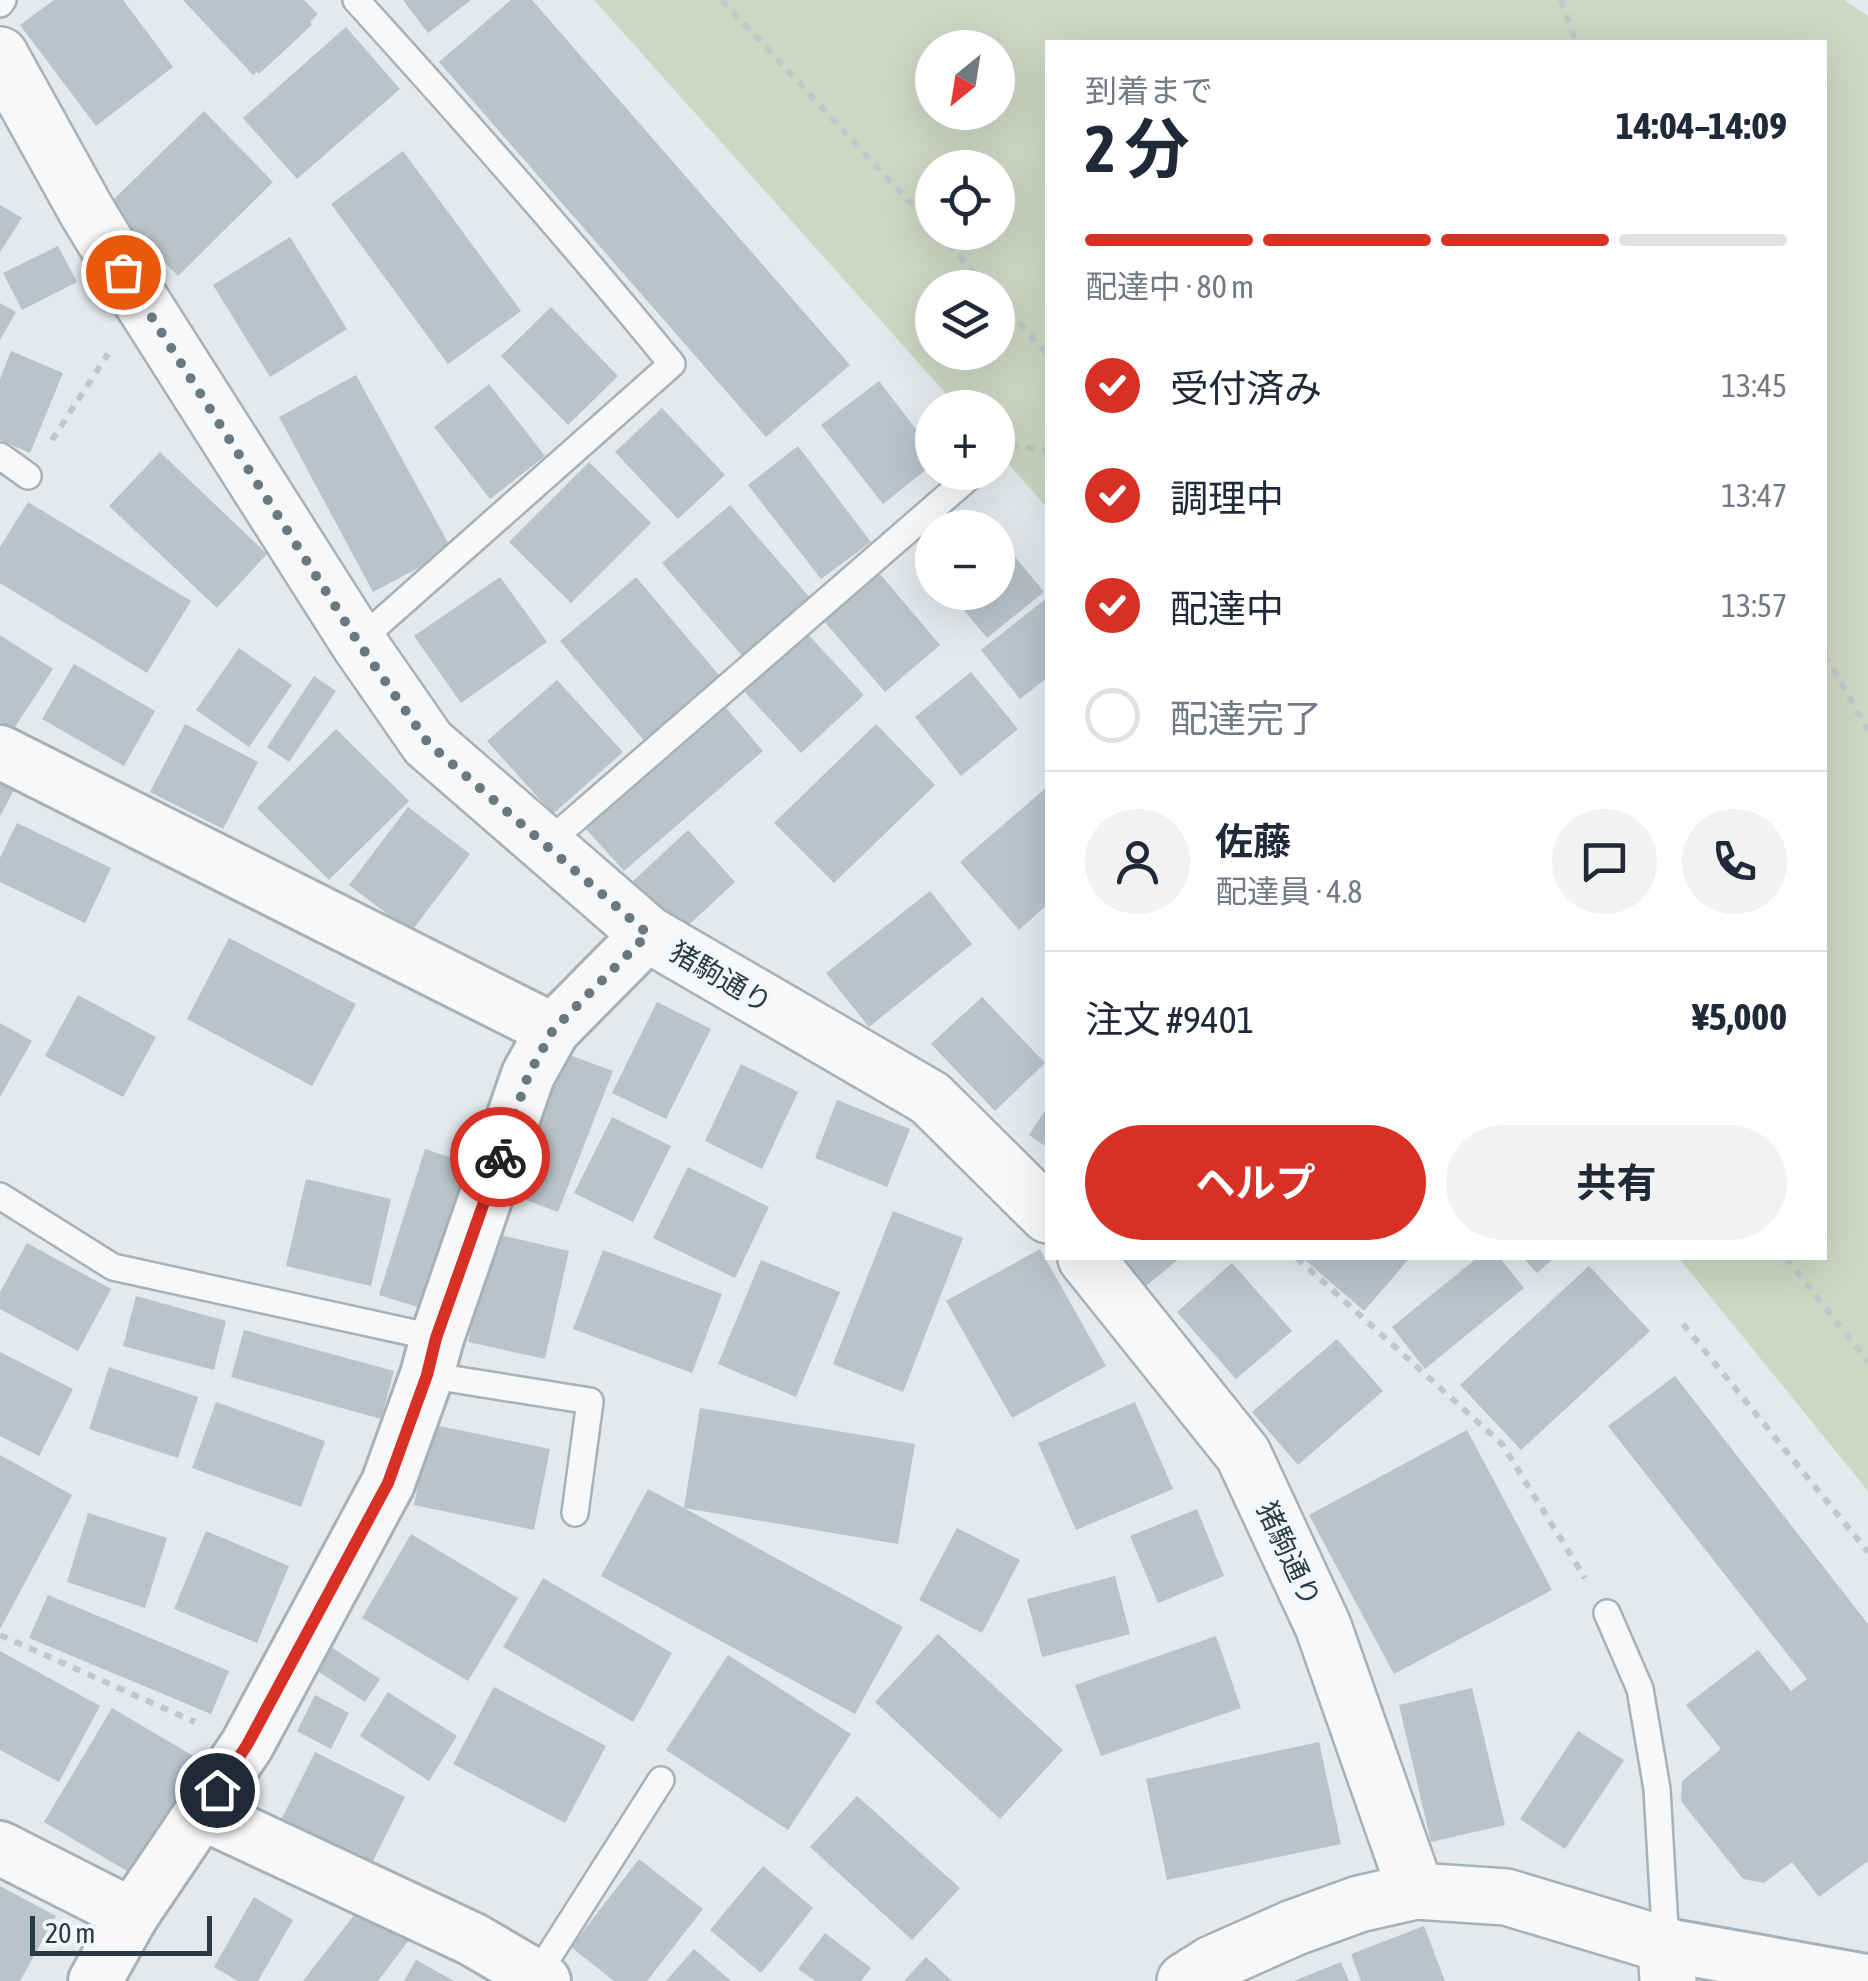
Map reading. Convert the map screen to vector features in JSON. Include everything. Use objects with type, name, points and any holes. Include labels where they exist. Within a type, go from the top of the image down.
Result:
[{"type":"street","name":"猪駒通り","points":[[0,55],[142,302],[358,642],[428,743],[648,934],[930,1098],[1045,1212]]},
{"type":"street","points":[[0,752],[553,1030]]},
{"type":"street","points":[[95,1981],[132,1915],[247,1745],[388,1483],[528,1076],[553,1030],[648,934]]},
{"type":"street","name":"猪駒通り","points":[[1088,1260],[1242,1454],[1323,1626],[1416,1891]]},
{"type":"street","points":[[202,1812],[472,1939],[538,1979]]},
{"type":"street","points":[[0,1848],[132,1915]]},
{"type":"street","points":[[1184,1981],[1292,1928],[1359,1904],[1416,1891],[1506,1897],[1667,1963],[1866,1981]]},
{"type":"lane","points":[[356,0],[475,131],[672,364],[358,642]]},
{"type":"lane","points":[[0,456],[28,476]]},
{"type":"lane","points":[[544,846],[954,490]]},
{"type":"lane","points":[[0,1196],[113,1267],[590,1402],[575,1513]]},
{"type":"lane","points":[[1607,1614],[1640,1690],[1657,1789],[1667,1963]]},
{"type":"lane","points":[[538,1979],[662,1780]]},
{"type":"path","points":[[722,0],[915,208]]},
{"type":"path","points":[[1562,0],[1575,40]]},
{"type":"path","points":[[954,250],[972,270]]},
{"type":"path","points":[[28,476],[142,302]]},
{"type":"path","points":[[1015,318],[1045,351]]},
{"type":"path","points":[[1015,447],[1045,451]]},
{"type":"path","points":[[1827,658],[1868,730]]},
{"type":"path","points":[[1300,1260],[1502,1444],[1607,1614]]},
{"type":"path","points":[[1788,1260],[1868,1362]]},
{"type":"path","points":[[1683,1324],[1868,1552]]},
{"type":"path","points":[[0,1635],[247,1745]]},
{"type":"green space","points":[[594,0],[1844,0],[1868,16],[1868,1491],[1681,1260],[1827,1260],[1827,40],[1045,40],[1045,506],[1015,471],[1015,390],[943,390],[925,370],[1015,370],[1015,270],[915,270],[915,359]]},
{"type":"building","points":[[54,0],[123,0],[173,67],[96,126],[20,25]]},
{"type":"building","points":[[183,0],[304,0],[318,14],[310,22],[312,25],[259,74],[253,75]]},
{"type":"building","points":[[403,0],[471,0],[428,33]]},
{"type":"building","points":[[511,0],[532,0],[850,365],[766,437],[439,62]]},
{"type":"building","points":[[346,27],[400,89],[297,179],[243,118]]},
{"type":"building","points":[[204,111],[273,182],[178,276],[108,205]]},
{"type":"building","points":[[403,151],[521,311],[448,364],[331,204]]},
{"type":"building","points":[[0,205],[22,218],[0,252]]},
{"type":"building","points":[[290,237],[347,329],[270,377],[213,285]]},
{"type":"building","points":[[58,246],[77,282],[22,310],[3,273]]},
{"type":"building","points":[[0,303],[16,312],[0,340]]},
{"type":"building","points":[[551,307],[618,376],[568,425],[501,356]]},
{"type":"building","points":[[11,351],[63,373],[30,453],[0,440],[0,379]]},
{"type":"building","points":[[356,375],[452,550],[373,592],[279,417]]},
{"type":"building","points":[[879,381],[915,428],[915,479],[883,504],[821,425]]},
{"type":"building","points":[[489,384],[545,456],[490,499],[434,427]]},
{"type":"building","points":[[662,408],[725,475],[678,519],[615,452]]},
{"type":"building","points":[[798,446],[871,542],[821,579],[748,485]]},
{"type":"building","points":[[160,452],[267,554],[217,608],[109,506]]},
{"type":"building","points":[[589,462],[651,523],[571,603],[509,542]]},
{"type":"building","points":[[28,502],[191,601],[147,673],[0,583],[0,547]]},
{"type":"building","points":[[730,505],[812,600],[744,658],[662,563]]},
{"type":"building","points":[[1015,557],[1044,592],[987,638],[964,610],[1015,610]]},
{"type":"building","points":[[880,574],[940,645],[885,692],[824,621]]},
{"type":"building","points":[[500,577],[547,642],[461,703],[414,636]]},
{"type":"building","points":[[636,577],[723,680],[647,744],[560,641]]},
{"type":"building","points":[[1045,599],[1045,679],[1020,699],[981,650]]},
{"type":"building","points":[[804,630],[864,695],[801,753],[741,688]]},
{"type":"building","points":[[0,635],[53,669],[13,730],[0,722]]},
{"type":"building","points":[[239,648],[292,685],[249,747],[196,710]]},
{"type":"building","points":[[74,664],[155,711],[124,766],[42,719]]},
{"type":"building","points":[[971,672],[1018,729],[961,776],[915,717]]},
{"type":"building","points":[[314,676],[336,691],[289,762],[267,747]]},
{"type":"building","points":[[557,680],[623,752],[553,814],[487,741]]},
{"type":"building","points":[[726,708],[763,751],[624,871],[586,829]]},
{"type":"building","points":[[185,724],[258,762],[223,829],[150,792]]},
{"type":"building","points":[[876,724],[935,785],[834,883],[774,823]]},
{"type":"building","points":[[336,729],[409,801],[329,880],[257,808]]},
{"type":"building","points":[[0,765],[21,777],[0,816]]},
{"type":"building","points":[[1045,789],[1045,907],[1019,930],[960,862]]},
{"type":"building","points":[[408,807],[470,854],[411,932],[349,885]]},
{"type":"building","points":[[17,823],[111,868],[85,923],[0,882],[0,858]]},
{"type":"building","points":[[688,830],[735,882],[680,933],[632,882]]},
{"type":"building","points":[[930,891],[972,944],[869,1027],[826,973]]},
{"type":"building","points":[[229,938],[356,1004],[312,1086],[187,1019]]},
{"type":"building","points":[[78,995],[156,1037],[123,1097],[45,1056]]},
{"type":"building","points":[[982,997],[1045,1063],[995,1111],[931,1044]]},
{"type":"building","points":[[657,1002],[711,1029],[666,1119],[612,1093]]},
{"type":"building","points":[[0,1023],[32,1041],[0,1097]]},
{"type":"building","points":[[556,1050],[613,1071],[558,1212],[502,1191]]},
{"type":"building","points":[[741,1064],[798,1092],[762,1169],[705,1141]]},
{"type":"building","points":[[837,1100],[910,1129],[887,1187],[815,1158]]},
{"type":"building","points":[[1045,1111],[1045,1146],[1029,1135]]},
{"type":"building","points":[[612,1117],[671,1146],[633,1222],[574,1193]]},
{"type":"building","points":[[425,1149],[485,1169],[440,1314],[379,1295]]},
{"type":"building","points":[[688,1167],[769,1207],[735,1278],[653,1238]]},
{"type":"building","points":[[306,1179],[391,1199],[371,1286],[286,1266]]},
{"type":"building","points":[[893,1211],[963,1238],[903,1392],[833,1364]]},
{"type":"building","points":[[492,1233],[569,1251],[545,1359],[468,1342]]},
{"type":"building","points":[[27,1243],[111,1289],[78,1351],[0,1309],[0,1292]]},
{"type":"building","points":[[1040,1249],[1106,1366],[1012,1418],[946,1301]]},
{"type":"building","points":[[603,1250],[722,1294],[692,1373],[573,1329]]},
{"type":"building","points":[[761,1260],[840,1292],[796,1397],[718,1364]]},
{"type":"building","points":[[1117,1260],[1178,1260],[1141,1290]]},
{"type":"building","points":[[1305,1260],[1408,1260],[1364,1311]]},
{"type":"building","points":[[1475,1260],[1502,1260],[1524,1288],[1425,1369],[1392,1327]]},
{"type":"building","points":[[1525,1260],[1552,1260],[1537,1273]]},
{"type":"building","points":[[1232,1263],[1292,1331],[1236,1379],[1177,1312]]},
{"type":"building","points":[[1589,1266],[1650,1331],[1521,1450],[1460,1385]]},
{"type":"building","points":[[136,1296],[226,1321],[214,1370],[123,1346]]},
{"type":"building","points":[[244,1330],[394,1371],[381,1419],[231,1377]]},
{"type":"building","points":[[1337,1339],[1383,1391],[1298,1465],[1252,1412]]},
{"type":"building","points":[[0,1352],[73,1389],[39,1456],[0,1436]]},
{"type":"building","points":[[109,1367],[198,1397],[178,1458],[89,1429]]},
{"type":"building","points":[[1675,1376],[1868,1624],[1868,1861],[1819,1897],[1792,1862],[1764,1883],[1743,1879],[1681,1801],[1682,1781],[1721,1749],[1686,1705],[1758,1650],[1791,1691],[1807,1679],[1608,1426]]},
{"type":"building","points":[[216,1402],[325,1441],[301,1507],[192,1468]]},
{"type":"building","points":[[1135,1402],[1173,1489],[1076,1530],[1038,1443]]},
{"type":"building","points":[[700,1408],[915,1444],[898,1544],[684,1508]]},
{"type":"building","points":[[430,1424],[550,1449],[534,1530],[414,1505]]},
{"type":"building","points":[[1467,1430],[1552,1590],[1394,1674],[1309,1515]]},
{"type":"building","points":[[0,1455],[72,1495],[0,1629]]},
{"type":"building","points":[[648,1489],[903,1627],[855,1714],[601,1576]]},
{"type":"building","points":[[1197,1509],[1224,1576],[1158,1603],[1130,1536]]},
{"type":"building","points":[[88,1513],[167,1538],[145,1608],[67,1582]]},
{"type":"building","points":[[957,1528],[1020,1560],[982,1633],[919,1600]]},
{"type":"building","points":[[206,1531],[289,1566],[257,1643],[174,1609]]},
{"type":"building","points":[[411,1534],[518,1598],[468,1681],[362,1618]]},
{"type":"building","points":[[1115,1576],[1130,1634],[1042,1657],[1027,1599]]},
{"type":"building","points":[[543,1578],[672,1653],[633,1722],[503,1647]]},
{"type":"building","points":[[48,1595],[229,1671],[211,1714],[29,1638]]},
{"type":"building","points":[[938,1634],[1063,1750],[1000,1819],[875,1702]]},
{"type":"building","points":[[1216,1636],[1241,1708],[1101,1756],[1075,1685]]},
{"type":"building","points":[[328,1645],[380,1679],[365,1702],[313,1668]]},
{"type":"building","points":[[0,1651],[100,1706],[59,1782],[0,1750]]},
{"type":"building","points":[[728,1655],[851,1734],[788,1830],[666,1750]]},
{"type":"building","points":[[494,1687],[606,1746],[565,1823],[453,1764]]},
{"type":"building","points":[[1472,1688],[1505,1825],[1431,1842],[1399,1705]]},
{"type":"building","points":[[388,1692],[457,1736],[429,1781],[360,1736]]},
{"type":"building","points":[[315,1695],[349,1713],[331,1749],[297,1731]]},
{"type":"building","points":[[112,1708],[207,1764],[139,1878],[44,1822]]},
{"type":"building","points":[[1578,1731],[1624,1760],[1565,1849],[1520,1819]]},
{"type":"building","points":[[1319,1742],[1341,1844],[1167,1880],[1146,1779]]},
{"type":"building","points":[[315,1752],[405,1797],[371,1865],[281,1820]]},
{"type":"building","points":[[857,1796],[960,1888],[912,1940],[810,1847]]},
{"type":"building","points":[[639,1859],[703,1909],[647,1981],[614,1981],[571,1947]]},
{"type":"building","points":[[763,1866],[813,1908],[761,1973],[710,1930]]},
{"type":"building","points":[[0,1886],[56,1916],[20,1981],[0,1981]]},
{"type":"building","points":[[254,1897],[293,1920],[258,1981],[238,1981],[214,1967]]},
{"type":"building","points":[[362,1905],[409,1940],[378,1981],[303,1981]]},
{"type":"building","points":[[1424,1926],[1445,1981],[1361,1981],[1351,1954]]},
{"type":"building","points":[[825,1933],[871,1968],[861,1981],[815,1981],[798,1969]]},
{"type":"building","points":[[694,1949],[731,1981],[666,1981]]},
{"type":"building","points":[[926,1957],[952,1981],[904,1981]]},
{"type":"building","points":[[416,1960],[454,1981],[404,1981]]},
{"type":"building","points":[[1341,1962],[1349,1981],[1294,1981]]},
{"type":"way so far","points":[[123,272],[358,642],[428,743],[648,934],[553,1030],[528,1076],[500,1157]]},
{"type":"route","points":[[217,1790],[247,1745],[388,1483],[500,1157]]}]
